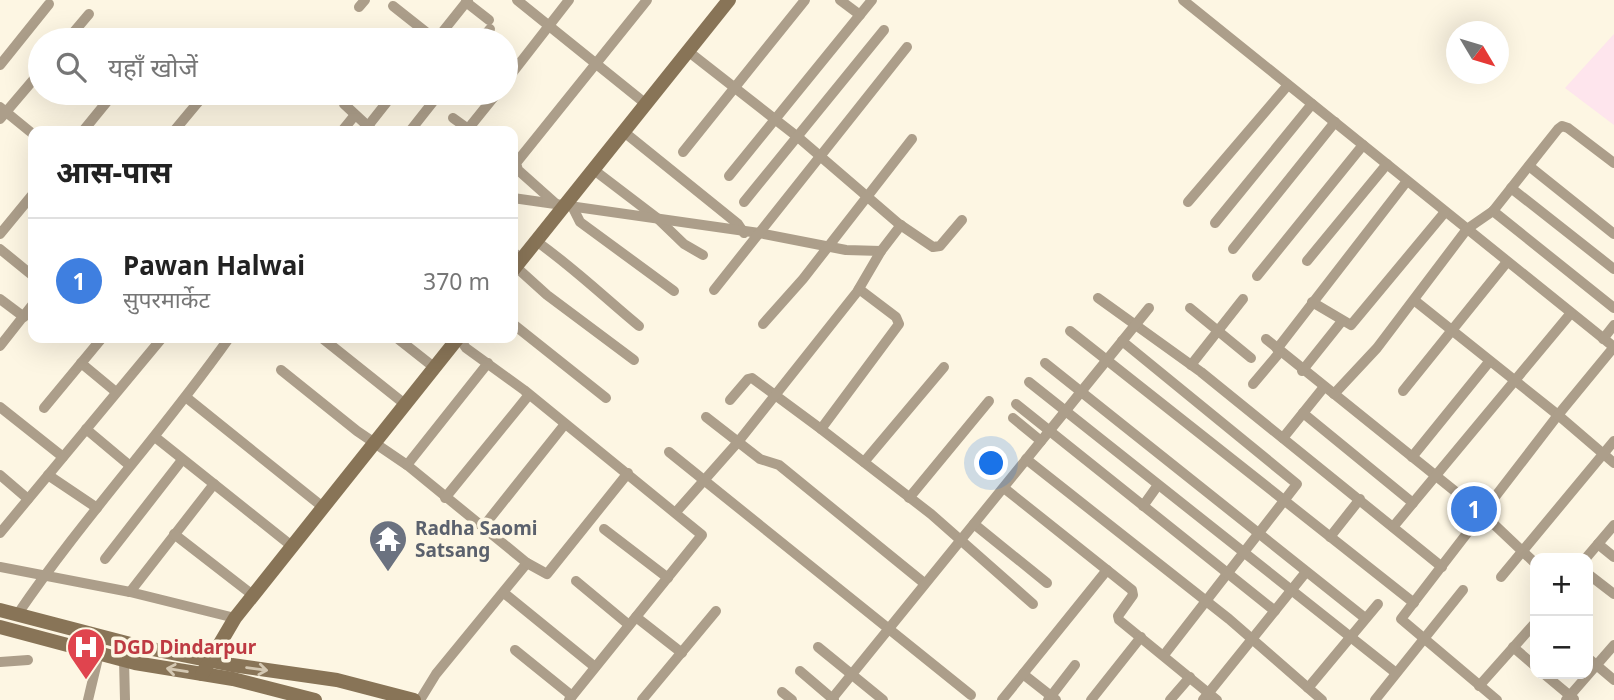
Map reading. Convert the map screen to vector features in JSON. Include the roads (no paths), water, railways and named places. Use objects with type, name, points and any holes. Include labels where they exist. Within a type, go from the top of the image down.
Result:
[{"type":"main road","points":[[518,260],[689,52],[724,2]]},
{"type":"main road","points":[[205,667],[235,618],[454,343]]},
{"type":"main road","points":[[0,610],[103,636],[205,667],[285,696],[315,700]]},
{"type":"main road","points":[[0,627],[124,660],[337,680],[414,700]]},
{"type":"street","points":[[517,0],[646,104]]},
{"type":"street","points":[[518,66],[569,0]]},
{"type":"street","points":[[518,159],[646,0]]},
{"type":"street","points":[[683,152],[805,0]]},
{"type":"street","points":[[840,0],[860,15]]},
{"type":"street","points":[[729,176],[872,0]]},
{"type":"street","points":[[1183,0],[1614,347],[1558,415],[1401,620],[1497,700]]},
{"type":"street","points":[[445,28],[463,2],[490,24],[488,28]]},
{"type":"street","points":[[30,28],[50,4]]},
{"type":"street","points":[[393,6],[421,28]]},
{"type":"street","points":[[77,28],[89,14]]},
{"type":"street","points":[[744,202],[799,138],[884,30]]},
{"type":"street","points":[[0,65],[28,31]]},
{"type":"street","points":[[715,290],[907,47]]},
{"type":"street","points":[[689,52],[799,138],[901,225],[938,248],[962,220]]},
{"type":"street","points":[[28,85],[2,113],[28,131]]},
{"type":"street","points":[[1188,202],[1288,85]]},
{"type":"street","points":[[1215,223],[1312,104]]},
{"type":"street","points":[[87,126],[104,105]]},
{"type":"street","points":[[178,126],[196,105]]},
{"type":"street","points":[[345,105],[368,126]]},
{"type":"street","points":[[373,126],[386,105]]},
{"type":"street","points":[[414,126],[431,105]]},
{"type":"street","points":[[473,126],[488,105]]},
{"type":"street","points":[[345,126],[355,115]]},
{"type":"street","points":[[453,118],[464,126]]},
{"type":"street","points":[[1233,249],[1335,122]]},
{"type":"street","points":[[1283,438],[1303,413],[1377,348],[1467,229],[1493,211],[1562,127],[1614,163]]},
{"type":"street","points":[[624,132],[738,224],[744,233]]},
{"type":"street","points":[[763,324],[803,279],[826,245],[912,139]]},
{"type":"street","points":[[1257,276],[1363,145]]},
{"type":"street","points":[[1307,261],[1387,164]]},
{"type":"street","points":[[1529,166],[1614,234]]},
{"type":"street","points":[[518,167],[564,205],[580,222],[674,290]]},
{"type":"street","points":[[594,170],[657,218],[678,239],[703,255]]},
{"type":"street","points":[[1253,384],[1312,302],[1407,181]]},
{"type":"street","points":[[1511,188],[1614,270]]},
{"type":"street","points":[[518,199],[744,233],[759,233],[846,250],[881,251]]},
{"type":"street","points":[[0,234],[28,200]]},
{"type":"street","points":[[1493,211],[1614,308]]},
{"type":"street","points":[[1312,302],[1348,325],[1353,323],[1446,212]]},
{"type":"street","points":[[676,512],[738,442],[859,289],[881,251],[901,225]]},
{"type":"street","points":[[536,241],[575,269],[595,290],[639,326]]},
{"type":"street","points":[[0,249],[28,272]]},
{"type":"street","points":[[1403,391],[1507,262]]},
{"type":"street","points":[[518,264],[547,295],[634,360]]},
{"type":"street","points":[[821,429],[898,324],[896,317],[859,289]]},
{"type":"street","points":[[1098,298],[1191,365],[1442,567]]},
{"type":"street","points":[[0,299],[24,317]]},
{"type":"street","points":[[1191,365],[1243,299]]},
{"type":"street","points":[[1414,300],[1614,463]]},
{"type":"street","points":[[800,671],[832,699],[1149,308]]},
{"type":"street","points":[[1190,308],[1251,358]]},
{"type":"street","points":[[0,346],[28,311]]},
{"type":"street","points":[[1393,527],[1571,313]]},
{"type":"street","points":[[1302,371],[1342,321]]},
{"type":"street","points":[[1603,339],[1614,325]]},
{"type":"street","points":[[518,328],[606,398]]},
{"type":"street","points":[[1070,331],[1284,503],[1415,603]]},
{"type":"street","points":[[1266,339],[1302,371],[1482,513],[1530,558]]},
{"type":"street","points":[[1122,341],[1296,483],[1284,503],[1164,655]]},
{"type":"street","points":[[44,408],[98,343]]},
{"type":"street","points":[[0,533],[158,343]]},
{"type":"street","points":[[17,615],[129,465],[187,398],[226,343]]},
{"type":"street","points":[[328,343],[406,405]]},
{"type":"street","points":[[403,343],[435,368]]},
{"type":"street","points":[[464,343],[702,535],[571,699],[515,650]]},
{"type":"street","points":[[1412,457],[1489,362]]},
{"type":"street","points":[[81,363],[116,392]]},
{"type":"street","points":[[407,465],[488,363]]},
{"type":"street","points":[[1045,363],[1365,618]]},
{"type":"street","points":[[863,462],[944,367]]},
{"type":"street","points":[[281,370],[407,465],[527,563],[547,574],[628,473]]},
{"type":"street","points":[[730,400],[750,377],[909,498],[1033,604]]},
{"type":"street","points":[[1029,382],[1396,673]]},
{"type":"street","points":[[445,498],[528,396]]},
{"type":"street","points":[[187,398],[324,508]]},
{"type":"street","points":[[909,498],[989,401]]},
{"type":"street","points":[[1016,404],[1275,611]]},
{"type":"street","points":[[0,407],[63,457]]},
{"type":"street","points":[[1303,413],[1413,503]]},
{"type":"street","points":[[706,417],[762,460],[779,465],[924,583]]},
{"type":"street","points":[[1013,418],[1041,441]]},
{"type":"street","points":[[483,527],[565,424]]},
{"type":"street","points":[[86,429],[129,465]]},
{"type":"street","points":[[155,436],[293,547]]},
{"type":"street","points":[[1501,577],[1614,441]]},
{"type":"street","points":[[669,452],[971,695]]},
{"type":"street","points":[[1026,459],[1208,602],[1322,700]]},
{"type":"street","points":[[105,559],[182,460]]},
{"type":"street","points":[[0,475],[28,499]]},
{"type":"street","points":[[48,475],[97,508]]},
{"type":"street","points":[[130,592],[214,484]]},
{"type":"street","points":[[1143,506],[1158,485]]},
{"type":"street","points":[[1004,488],[1133,593],[1117,618],[1190,677],[1210,698],[1252,638],[1306,572]]},
{"type":"street","points":[[1329,537],[1360,499]]},
{"type":"street","points":[[974,524],[1046,583]]},
{"type":"street","points":[[1590,553],[1614,525]]},
{"type":"street","points":[[604,529],[668,578]]},
{"type":"street","points":[[174,534],[254,596]]},
{"type":"street","points":[[1598,544],[1614,557]]},
{"type":"street","points":[[420,700],[436,674],[527,563]]},
{"type":"street","points":[[0,567],[130,592],[235,618]]},
{"type":"street","points":[[1002,700],[1107,570]]},
{"type":"street","points":[[1593,578],[1614,594]]},
{"type":"street","points":[[576,581],[682,653]]},
{"type":"street","points":[[1375,700],[1463,590]]},
{"type":"street","points":[[504,593],[595,667]]},
{"type":"street","points":[[1308,688],[1378,604]]},
{"type":"street","points":[[642,700],[716,611]]},
{"type":"street","points":[[1479,686],[1530,628]]},
{"type":"street","points":[[88,700],[103,636]]},
{"type":"street","points":[[1091,700],[1141,637]]},
{"type":"street","points":[[1550,679],[1571,698],[1614,645]]},
{"type":"street","points":[[818,647],[883,700]]},
{"type":"street","points":[[1513,647],[1530,662]]},
{"type":"street","points":[[0,662],[28,660]]},
{"type":"street","points":[[124,660],[125,700]]},
{"type":"street","points":[[1593,662],[1614,680]]},
{"type":"street","points":[[1023,674],[1052,699],[1075,665]]},
{"type":"street","points":[[1170,700],[1190,677]]},
{"type":"street","points":[[782,692],[792,700]]},
{"type":"place","name":"Pawan Halwai","points":[[1474,509]]},
{"type":"place","name":"Radha Saomi Satsang","points":[[388,573]]},
{"type":"place","name":"DGD Dindarpur","points":[[86,681]]}]
